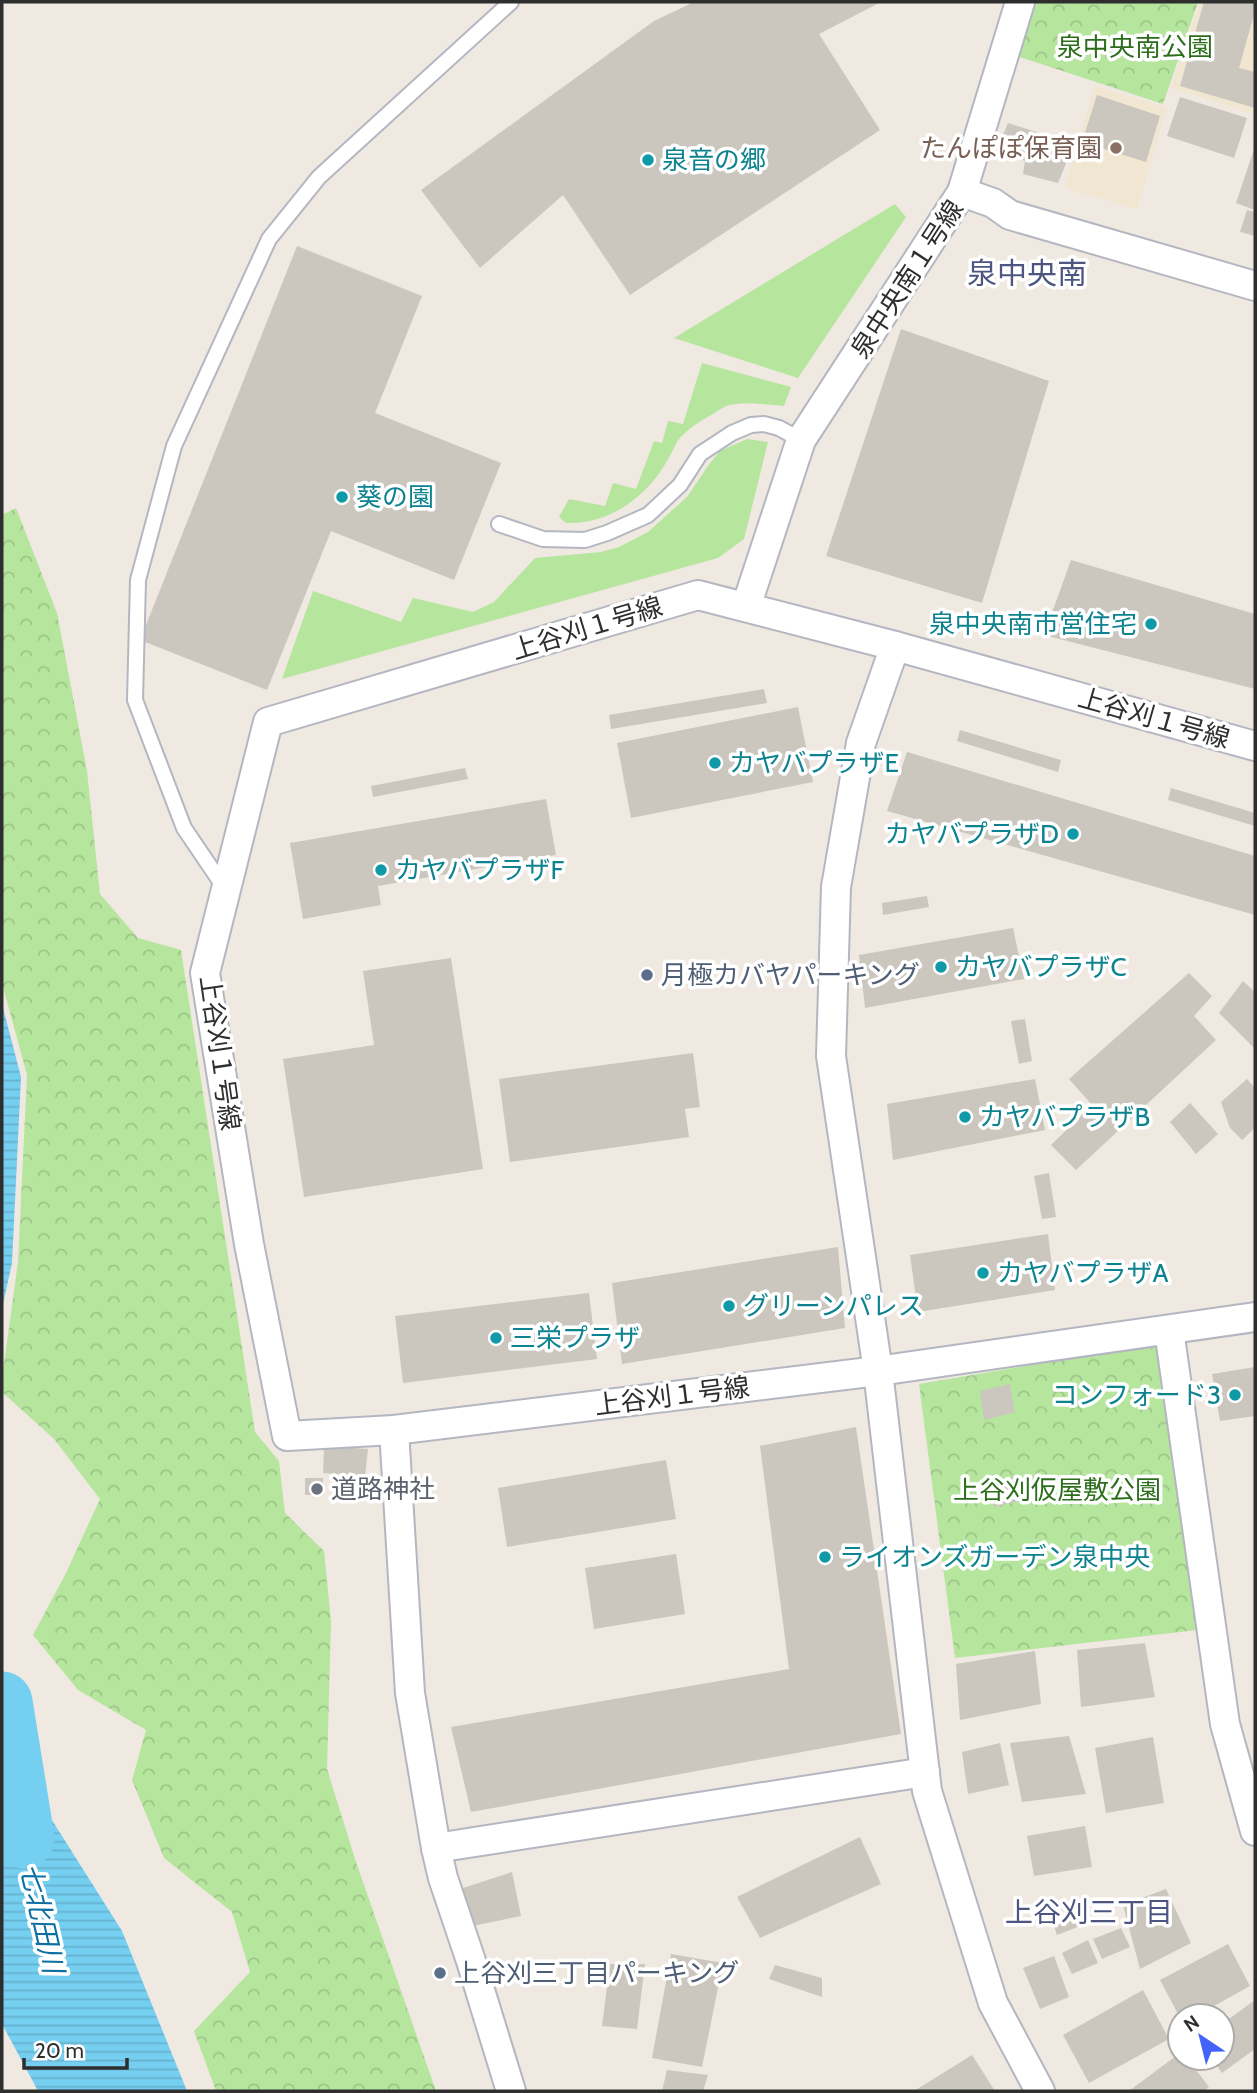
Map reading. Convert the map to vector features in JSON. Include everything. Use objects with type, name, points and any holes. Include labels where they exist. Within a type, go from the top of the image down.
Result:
[{"type":"street","points":[[962,192],[1020,2]]},
{"type":"street","name":"泉中央南１号線","points":[[746,607],[801,440],[962,192],[993,203],[1010,215],[1255,286]]},
{"type":"street","name":"上谷刈１号線","points":[[1255,746],[895,646],[698,595],[268,722],[205,972],[249,1244],[287,1436],[394,1430],[878,1371],[1255,1317]]},
{"type":"street","points":[[895,646],[861,743],[836,887],[831,1056],[878,1371],[927,1791],[993,2003],[1040,2091]]},
{"type":"street","points":[[1169,1330],[1225,1724],[1243,1744],[1255,1831]]},
{"type":"street","points":[[394,1430],[410,1693],[436,1848],[443,1878],[511,2091]]},
{"type":"street","points":[[436,1848],[925,1772]]},
{"type":"lane","points":[[226,890],[184,828],[135,700],[138,580],[174,446],[269,239],[319,177],[511,2]]},
{"type":"lane","points":[[499,524],[542,539],[585,540],[648,515],[680,485],[700,454],[732,433],[751,425],[764,424],[779,428],[801,440]]},
{"type":"shaded area","points":[[1200,2],[1255,2],[1255,114],[1171,88]]},
{"type":"shaded area","name":"たんぽぽ保育園","points":[[1095,86],[1167,107],[1137,209],[1065,188]]},
{"type":"green space","name":"泉中央南公園","points":[[1029,2],[1198,2],[1163,104],[1014,55]]},
{"type":"green space","points":[[895,204],[906,217],[798,378],[674,338]]},
{"type":"green space","points":[[702,363],[791,387],[784,406],[743,403],[725,407],[684,434],[645,490],[622,508],[609,515],[581,523],[566,523],[559,517],[569,499],[605,506],[613,483],[636,489],[654,441],[662,443],[668,421],[683,424]]},
{"type":"green space","points":[[747,439],[768,442],[744,539],[718,558],[282,679],[313,591],[401,622],[413,598],[473,612],[494,602],[535,558],[601,552],[619,547],[648,532],[687,497],[720,451]]},
{"type":"green space","points":[[16,508],[57,613],[87,771],[100,894],[138,938],[181,950],[255,1432],[279,1461],[285,1513],[324,1551],[331,1621],[327,1769],[356,1862],[436,2091],[216,2091],[194,2031],[250,1972],[232,1912],[164,1858],[132,1780],[146,1730],[78,1690],[33,1635],[66,1573],[100,1499],[54,1439],[2,1392],[18,1262],[27,1075],[2,983],[2,515]]},
{"type":"green space","name":"上谷刈仮屋敷公園","points":[[1156,1344],[1165,1354],[1197,1630],[955,1658],[919,1384]]},
{"type":"water","points":[[2,1004],[21,1077],[12,1263],[2,1309]]},
{"type":"water","points":[[2,1741],[122,1931],[187,2091],[38,2091],[2,2024]]},
{"type":"building","name":"泉音の郷","points":[[694,2],[881,2],[819,34],[880,130],[630,295],[563,195],[480,268],[421,190],[654,21]]},
{"type":"building","points":[[1204,2],[1255,2],[1255,11],[1239,68],[1255,72],[1255,108],[1180,86]]},
{"type":"building","points":[[1097,95],[1160,116],[1146,162],[1082,142]]},
{"type":"building","points":[[1180,97],[1247,118],[1234,158],[1167,136]]},
{"type":"building","points":[[1008,123],[1074,144],[1058,183],[1023,174],[1025,161],[996,151]]},
{"type":"building","points":[[1255,146],[1255,210],[1236,203]]},
{"type":"building","points":[[1247,210],[1255,212],[1255,236],[1240,232]]},
{"type":"building","name":"葵の園","points":[[297,246],[422,296],[375,413],[501,463],[454,580],[331,531],[267,690],[140,640]]},
{"type":"building","points":[[901,329],[1049,381],[982,603],[826,556]]},
{"type":"building","name":"泉中央南市営住宅","points":[[1071,560],[1255,614],[1255,689],[1044,635]]},
{"type":"building","points":[[764,689],[767,703],[611,729],[609,715]]},
{"type":"building","name":"カヤバプラザE","points":[[798,707],[813,782],[631,818],[617,743]]},
{"type":"building","points":[[960,730],[1061,760],[1058,772],[957,741]]},
{"type":"building","name":"カヤバプラザD","points":[[907,752],[1255,856],[1255,915],[887,811]]},
{"type":"building","points":[[465,768],[468,779],[373,797],[371,786]]},
{"type":"building","points":[[1171,788],[1255,813],[1255,826],[1168,800]]},
{"type":"building","name":"カヤバプラザF","points":[[546,799],[556,855],[378,886],[381,905],[303,919],[290,843]]},
{"type":"building","points":[[927,896],[929,907],[883,915],[882,903]]},
{"type":"building","name":"カヤバプラザC","points":[[1013,928],[1024,979],[865,1008],[859,955]]},
{"type":"building","points":[[451,958],[483,1169],[304,1197],[283,1059],[374,1045],[363,971]]},
{"type":"building","points":[[1189,973],[1212,996],[1194,1016],[1216,1040],[1076,1170],[1051,1145],[1092,1105],[1069,1079]]},
{"type":"building","points":[[1243,981],[1255,992],[1255,1049],[1219,1013]]},
{"type":"building","points":[[1025,1019],[1032,1061],[1019,1064],[1011,1021]]},
{"type":"building","points":[[693,1053],[700,1107],[685,1109],[689,1137],[510,1162],[499,1079]]},
{"type":"building","name":"カヤバプラザB","points":[[1035,1079],[1045,1130],[893,1160],[887,1104]]},
{"type":"building","points":[[1247,1079],[1255,1088],[1255,1128],[1242,1140],[1230,1128],[1221,1102]]},
{"type":"building","points":[[1190,1103],[1218,1134],[1196,1154],[1170,1122]]},
{"type":"building","points":[[1049,1173],[1056,1217],[1042,1219],[1034,1176]]},
{"type":"building","name":"カヤバプラザA","points":[[1048,1234],[1055,1290],[918,1312],[910,1255]]},
{"type":"building","name":"グリーンパレス","points":[[838,1247],[845,1328],[622,1364],[612,1283]]},
{"type":"building","name":"三栄プラザ","points":[[589,1293],[597,1359],[403,1383],[395,1316]]},
{"type":"building","name":"コンフォード3","points":[[1255,1367],[1255,1416],[1220,1421],[1212,1374]]},
{"type":"building","points":[[1010,1384],[1015,1412],[984,1420],[980,1391]]},
{"type":"building","name":"ライオンズガーデン泉中央","points":[[856,1427],[901,1734],[471,1812],[451,1727],[789,1669],[760,1446]]},
{"type":"building","points":[[324,1446],[368,1449],[365,1476],[323,1473]]},
{"type":"building","points":[[666,1460],[676,1519],[507,1547],[498,1488]]},
{"type":"building","points":[[1015,1477],[1020,1501],[994,1507],[989,1482]]},
{"type":"building","points":[[305,1478],[323,1478],[323,1495],[305,1495]]},
{"type":"building","points":[[676,1554],[685,1614],[594,1629],[585,1568]]},
{"type":"building","points":[[1145,1643],[1155,1697],[1081,1707],[1077,1650]]},
{"type":"building","points":[[1035,1651],[1041,1704],[960,1720],[956,1664]]},
{"type":"building","points":[[1069,1736],[1086,1794],[1022,1802],[1010,1743]]},
{"type":"building","points":[[1153,1737],[1164,1803],[1106,1813],[1095,1748]]},
{"type":"building","points":[[1000,1743],[1009,1785],[968,1794],[962,1752]]},
{"type":"building","points":[[1085,1826],[1092,1867],[1034,1876],[1027,1836]]},
{"type":"building","points":[[860,1837],[881,1884],[760,1938],[737,1897]]},
{"type":"building","points":[[512,1872],[521,1916],[468,1927],[457,1890]]},
{"type":"building","points":[[1166,1889],[1191,1943],[1140,1969],[1123,1905]]},
{"type":"building","points":[[1085,1915],[1088,1923],[1057,1935],[1054,1926]]},
{"type":"building","points":[[1121,1928],[1130,1947],[1102,1959],[1093,1939]]},
{"type":"building","points":[[1088,1940],[1098,1963],[1072,1974],[1062,1953]]},
{"type":"building","points":[[1228,1944],[1250,1986],[1221,2002],[1172,2002],[1160,1980]]},
{"type":"building","points":[[671,1954],[723,1963],[702,2067],[652,2058]]},
{"type":"building","points":[[1054,1956],[1069,1997],[1040,2009],[1023,1968]]},
{"type":"building","points":[[610,1964],[645,1964],[637,2029],[602,2026]]},
{"type":"building","points":[[775,1965],[822,1978],[822,1997],[769,1979]]},
{"type":"building","points":[[1143,1990],[1166,2033],[1166,2041],[1089,2083],[1063,2035]]},
{"type":"building","points":[[1255,2000],[1255,2049],[1236,2063],[1236,2014]]},
{"type":"building","points":[[972,2055],[995,2091],[914,2091]]},
{"type":"building","points":[[1166,2063],[1166,2072],[1198,2072],[1209,2087],[1204,2091],[1129,2091]]},
{"type":"building","points":[[667,2070],[708,2075],[703,2091],[662,2091]]},
{"type":"waterway","name":"七北田川","points":[[2,1702],[24,1838]]},
{"type":"place","name":"たんぽぽ保育園","points":[[1116,148]]},
{"type":"place","name":"泉音の郷","points":[[648,160]]},
{"type":"place","name":"葵の園","points":[[342,497]]},
{"type":"place","name":"泉中央南市営住宅","points":[[1151,624]]},
{"type":"place","name":"カヤバプラザE","points":[[715,763]]},
{"type":"place","name":"カヤバプラザD","points":[[1073,834]]},
{"type":"place","name":"カヤバプラザF","points":[[381,870]]},
{"type":"place","name":"カヤバプラザC","points":[[941,967]]},
{"type":"place","name":"月極カバヤパーキング","points":[[647,975]]},
{"type":"place","name":"カヤバプラザB","points":[[965,1117]]},
{"type":"place","name":"カヤバプラザA","points":[[983,1273]]},
{"type":"place","name":"グリーンパレス","points":[[729,1306]]},
{"type":"place","name":"三栄プラザ","points":[[496,1338]]},
{"type":"place","name":"コンフォード3","points":[[1235,1395]]},
{"type":"place","name":"道路神社","points":[[317,1489]]},
{"type":"place","name":"ライオンズガーデン泉中央","points":[[825,1557]]},
{"type":"place","name":"上谷刈三丁目パーキング","points":[[440,1973]]},
{"type":"district","name":"泉中央南","points":[[1027,273]]},
{"type":"district","name":"上谷刈三丁目","points":[[1089,1912]]}]
